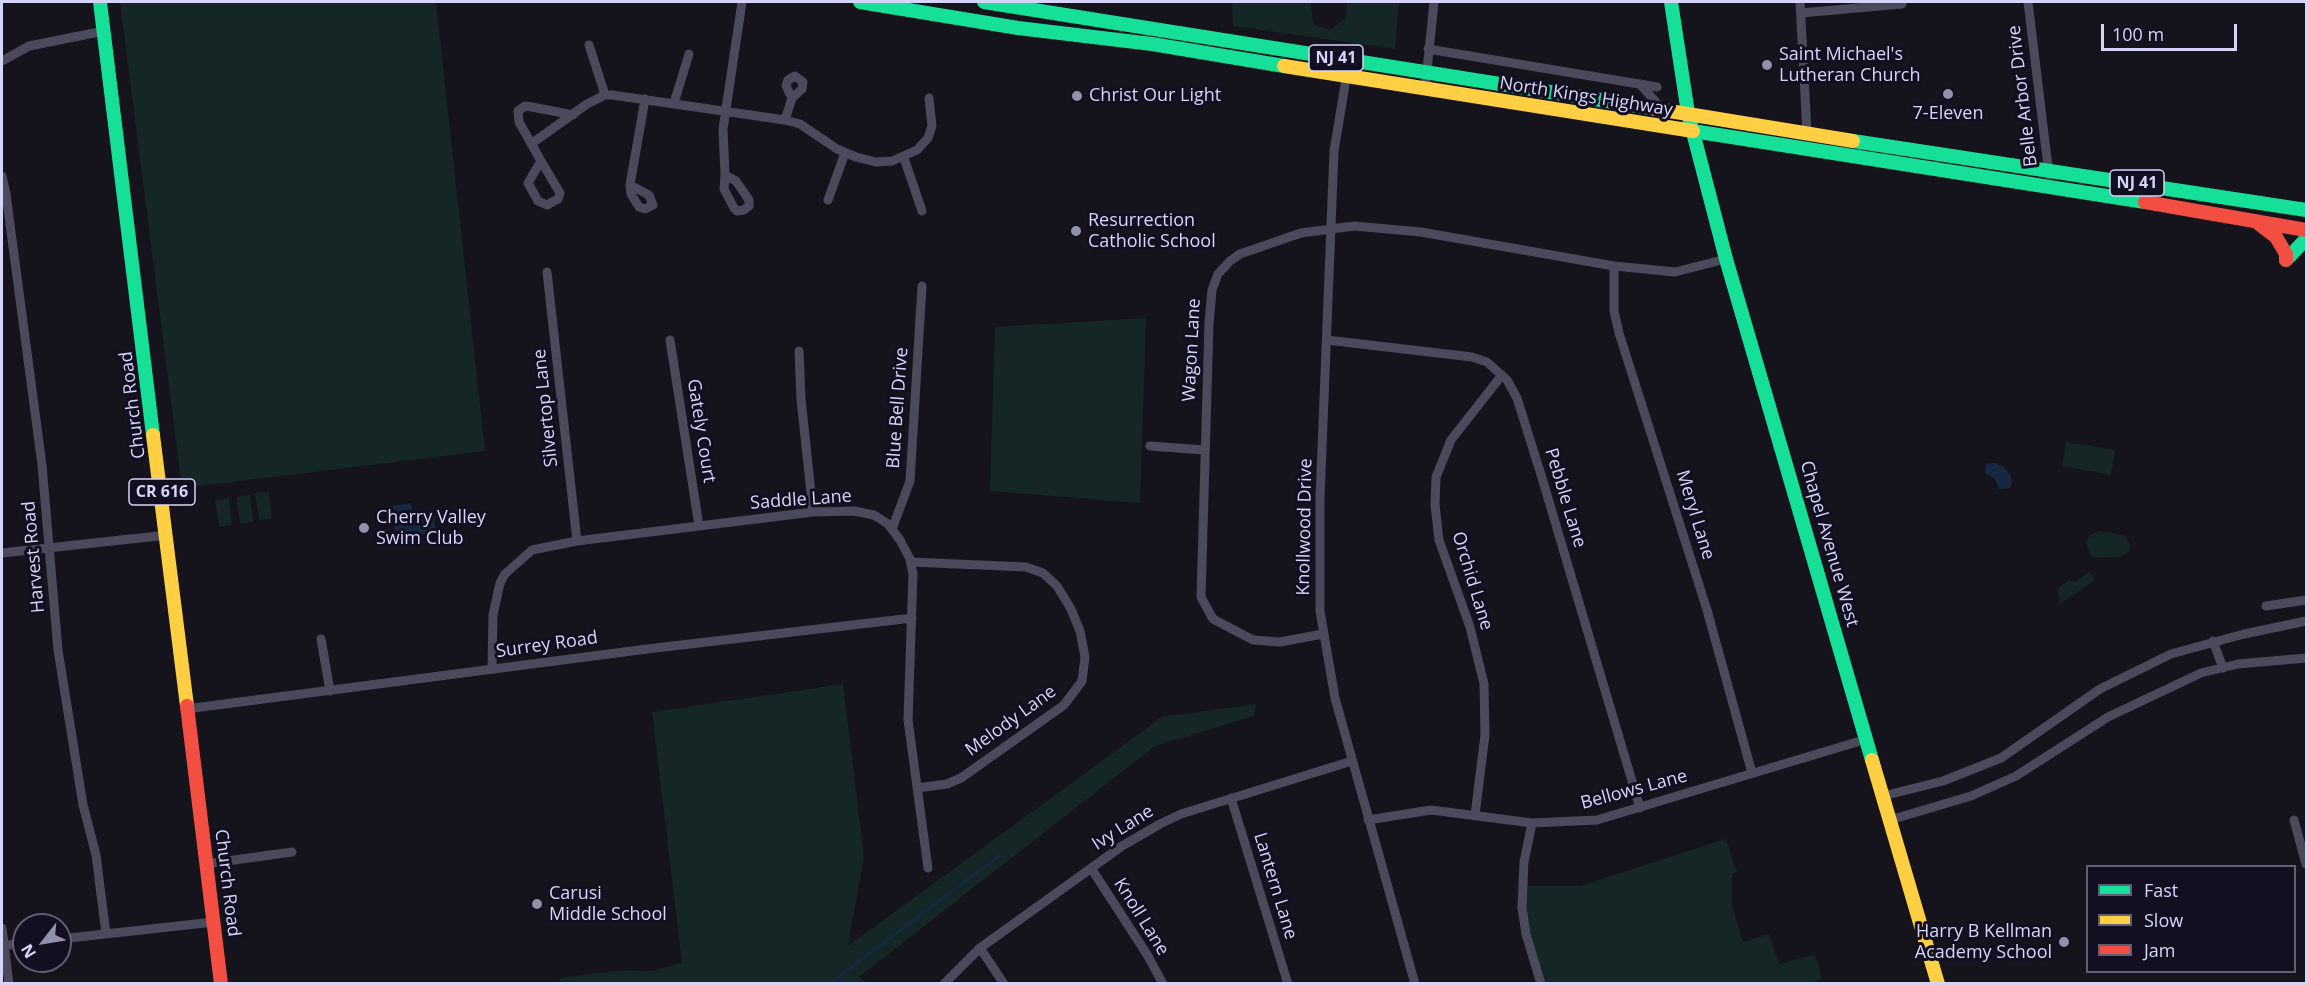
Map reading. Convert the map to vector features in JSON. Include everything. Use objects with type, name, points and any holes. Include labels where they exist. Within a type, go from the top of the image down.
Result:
[{"type":"main road","name":"Church Road","points":[[100,2],[221,984]]},
{"type":"main road","name":"North Kings Highway","points":[[860,2],[1018,28],[1152,44],[1425,90],[2050,186],[2307,230]]},
{"type":"main road","name":"North Kings Highway","points":[[984,2],[1975,160],[2307,210]]},
{"type":"main road","name":"Chapel Avenue West","points":[[1671,2],[1692,132],[1726,259],[1938,984]]},
{"type":"main road","points":[[2257,222],[2276,237],[2286,254],[2286,260],[2296,246],[2307,239]]},
{"type":"street","points":[[725,175],[723,129],[742,2]]},
{"type":"street","points":[[1425,90],[1434,2]]},
{"type":"street","points":[[1800,2],[1806,132]]},
{"type":"street","name":"Belle Arbor Drive","points":[[2028,2],[2050,186]]},
{"type":"street","points":[[1801,13],[1902,4]]},
{"type":"street","points":[[2,61],[29,46],[104,31]]},
{"type":"street","points":[[590,45],[604,95]]},
{"type":"street","points":[[1428,49],[1657,87]]},
{"type":"street","points":[[674,103],[689,54]]},
{"type":"street","name":"Knollwood Drive","points":[[1349,60],[1334,151],[1320,509],[1320,611],[1335,698],[1415,984]]},
{"type":"street","points":[[1640,84],[1651,99],[1663,109]]},
{"type":"street","points":[[531,144],[604,95],[785,120],[800,124],[845,153],[876,162],[904,158],[917,150],[928,138],[932,126],[929,98]]},
{"type":"street","points":[[785,120],[792,98]]},
{"type":"street","points":[[630,185],[645,99]]},
{"type":"street","points":[[541,161],[528,183],[538,201],[547,205],[558,199],[560,193],[517,117],[521,108],[532,107],[573,115]]},
{"type":"street","points":[[828,200],[845,153]]},
{"type":"street","points":[[904,158],[922,211]]},
{"type":"street","name":"Harvest Road","points":[[2,176],[25,331],[50,548],[58,650],[83,805],[96,855],[106,934]]},
{"type":"street","name":"Wagon Lane","points":[[1323,634],[1280,642],[1253,640],[1213,619],[1201,597],[1209,324],[1212,290],[1218,274],[1240,254],[1301,233],[1354,226],[1421,232],[1614,266],[1675,272],[1726,259]]},
{"type":"street","name":"Meryl Lane","points":[[1614,266],[1614,311],[1619,333],[1707,610],[1752,773]]},
{"type":"street","name":"Silvertop Lane","points":[[547,272],[577,541]]},
{"type":"street","name":"Blue Bell Drive","points":[[892,529],[910,481],[914,451],[922,286]]},
{"type":"street","name":"Gately Court","points":[[670,340],[699,526]]},
{"type":"street","name":"Pebble Lane","points":[[1327,340],[1472,357],[1486,362],[1502,375],[1517,398],[1640,808]]},
{"type":"street","points":[[799,351],[801,399],[813,512]]},
{"type":"street","name":"Orchid Lane","points":[[1475,815],[1485,735],[1484,684],[1470,627],[1439,540],[1435,505],[1436,477],[1451,440],[1502,375]]},
{"type":"street","points":[[1150,446],[1204,450]]},
{"type":"street","name":"Saddle Lane","points":[[492,669],[493,615],[500,584],[506,574],[532,550],[577,541],[813,512],[854,511],[874,515],[892,529],[911,562],[912,618],[908,720],[928,868]]},
{"type":"street","points":[[2,553],[167,535]]},
{"type":"street","name":"Melody Lane","points":[[911,562],[1026,567],[1043,573],[1064,596],[1076,619],[1084,657],[1082,681],[1064,705],[961,778],[947,784],[917,788]]},
{"type":"street","points":[[2266,606],[2307,600]]},
{"type":"street","name":"Surrey Road","points":[[186,709],[912,618]]},
{"type":"street","points":[[1883,796],[1943,781],[2001,758],[2118,680],[2170,654],[2213,641],[2307,621]]},
{"type":"street","points":[[321,639],[330,691]]},
{"type":"street","points":[[2213,641],[2223,668]]},
{"type":"street","points":[[1890,820],[1971,796],[2010,779],[2108,717],[2178,683],[2223,668],[2278,658],[2307,658]]},
{"type":"street","name":"Bellows Lane","points":[[1368,820],[1431,810],[1532,823],[1597,820],[1867,739]]},
{"type":"street","name":"Ivy Lane","points":[[944,984],[980,948],[1091,868],[1160,824],[1231,798],[1352,761]]},
{"type":"street","name":"Lantern Lane","points":[[1231,798],[1288,984]]},
{"type":"street","points":[[2294,820],[2307,864]]},
{"type":"street","points":[[1532,823],[1524,862],[1522,908],[1526,934],[1541,984]]},
{"type":"street","points":[[206,864],[292,852]]},
{"type":"street","name":"Knoll Lane","points":[[1091,868],[1148,956],[1162,984]]},
{"type":"street","points":[[72,938],[214,922]]},
{"type":"street","points":[[2,928],[9,984]]},
{"type":"street","points":[[980,948],[1004,984]]},
{"type":"shaded area","points":[[120,2],[436,2],[485,451],[182,488]]},
{"type":"shaded area","points":[[1232,2],[1311,2],[1313,24],[1330,30],[1345,19],[1347,2],[1399,2],[1395,49],[1233,26]]},
{"type":"shaded area","points":[[1146,318],[1140,503],[990,491],[995,327]]},
{"type":"shaded area","points":[[2066,442],[2115,450],[2111,475],[2062,466]]},
{"type":"shaded area","points":[[269,492],[272,519],[259,520],[255,493]]},
{"type":"shaded area","points":[[250,495],[253,522],[240,524],[236,497]]},
{"type":"shaded area","points":[[229,498],[232,525],[219,527],[215,500]]},
{"type":"shaded area","points":[[2099,531],[2125,536],[2130,544],[2129,552],[2121,557],[2093,558],[2086,541],[2091,534]]},
{"type":"shaded area","points":[[2089,572],[2095,580],[2060,604],[2057,589],[2069,580],[2075,582]]},
{"type":"shaded area","points":[[843,684],[864,857],[848,946],[1162,717],[1256,704],[1254,716],[1155,746],[859,977],[868,983],[558,983],[561,978],[622,970],[651,971],[682,963],[652,712]]},
{"type":"shaded area","points":[[1726,839],[1737,872],[1732,874],[1732,906],[1743,942],[1769,934],[1779,964],[1815,954],[1822,979],[1808,984],[1541,983],[1520,886],[1580,886]]},
{"type":"water","points":[[1994,463],[2004,467],[2011,476],[2012,485],[2009,488],[1999,489],[1995,479],[1985,473],[1986,464]]},
{"type":"water","points":[[411,503],[414,520],[434,517],[436,532],[396,538],[392,506]]},
{"type":"waterway","points":[[829,984],[1000,855]]},
{"type":"traffic: fast","points":[[100,2],[153,435]]},
{"type":"traffic: fast","points":[[860,2],[1018,28],[1152,44],[1284,66]]},
{"type":"traffic: fast","points":[[984,2],[1651,108]]},
{"type":"traffic: fast","points":[[1671,2],[1688,113],[1726,259],[1872,760]]},
{"type":"traffic: fast","points":[[1693,131],[2145,202]]},
{"type":"traffic: fast","points":[[1853,141],[2306,210]]},
{"type":"traffic: fast","points":[[2286,260],[2306,239]]},
{"type":"traffic: slow","points":[[1284,66],[1693,131]]},
{"type":"traffic: slow","points":[[1651,108],[1853,141]]},
{"type":"traffic: slow","points":[[153,435],[187,706]]},
{"type":"traffic: slow","points":[[1872,760],[1938,984]]},
{"type":"traffic: jam","points":[[2145,202],[2306,230]]},
{"type":"traffic: jam","points":[[2259,224],[2276,237],[2286,254],[2286,260]]},
{"type":"traffic: jam","points":[[187,706],[221,984]]},
{"type":"place","name":"Saint Michael's Lutheran Church","points":[[1767,65]]},
{"type":"place","name":"7-Eleven","points":[[1948,94]]},
{"type":"place","name":"Christ Our Light","points":[[1077,96]]},
{"type":"place","name":"Resurrection Catholic School","points":[[1076,231]]},
{"type":"place","name":"Cherry Valley Swim Club","points":[[364,528]]},
{"type":"place","name":"Carusi Middle School","points":[[537,904]]},
{"type":"place","name":"Harry B Kellman Academy School","points":[[2064,942]]}]
